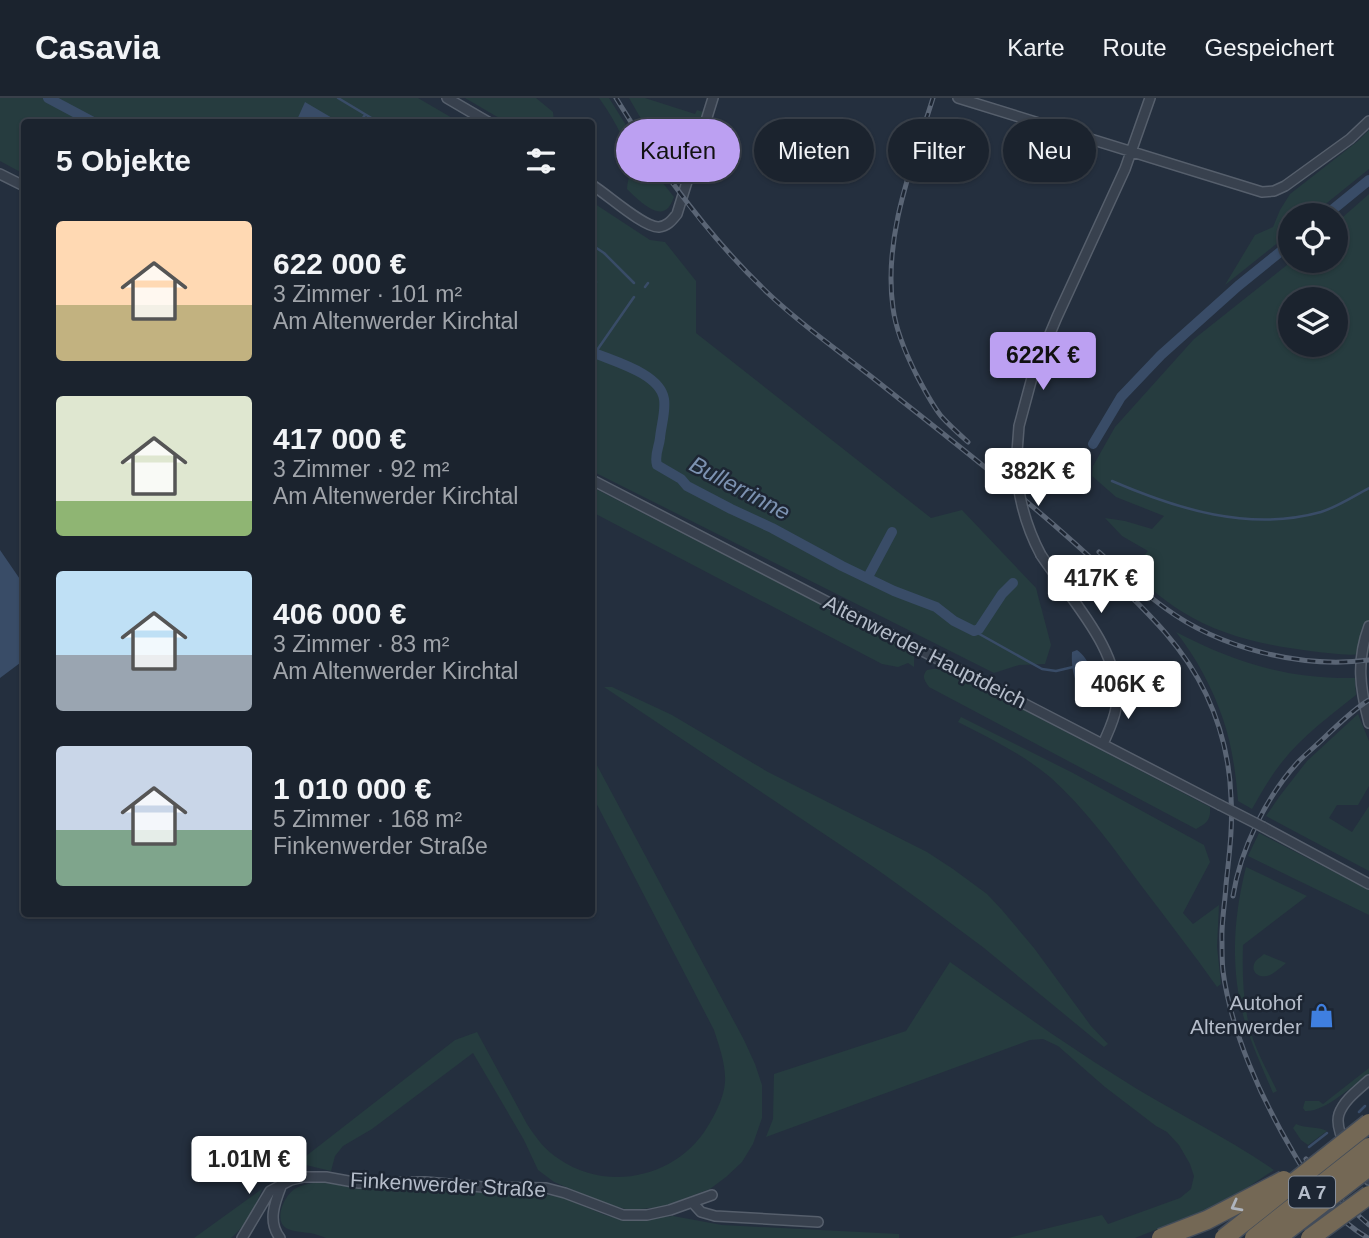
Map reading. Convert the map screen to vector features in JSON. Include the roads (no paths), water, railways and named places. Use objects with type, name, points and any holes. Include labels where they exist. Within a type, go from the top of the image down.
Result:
[{"type":"highway","points":[[1224,1238],[1369,1123]]},
{"type":"highway","name":"A 7","points":[[1254,1238],[1369,1146]]},
{"type":"highway","points":[[1161,1238],[1207,1220],[1318,1162]]},
{"type":"highway","name":"A 7","points":[[1278,1238],[1369,1167]]},
{"type":"highway","name":"A 7","points":[[1310,1238],[1369,1195]]},
{"type":"street","points":[[447,98],[483,119]]},
{"type":"street","points":[[595,187],[652,226],[664,226],[672,221],[677,214],[713,98]]},
{"type":"street","points":[[958,98],[1256,191],[1268,192],[1285,186],[1350,139],[1369,121]]},
{"type":"street","points":[[1103,744],[1116,709],[1116,683],[1110,661],[1096,632],[1041,555],[1025,519],[1016,465],[1021,411],[1033,373],[1132,153],[1150,98]]},
{"type":"street","points":[[0,174],[21,184]]},
{"type":"street","name":"Altenwerder Hauptdeich","points":[[595,482],[1369,884]]},
{"type":"street","points":[[1369,626],[1361,655],[1360,671],[1369,723]]},
{"type":"street","points":[[1369,1080],[1345,1103],[1339,1114],[1338,1124],[1354,1160],[1369,1180]]},
{"type":"street","name":"Finkenwerder Straße","points":[[282,1184],[299,1177],[313,1176],[359,1183],[425,1182],[483,1187],[546,1188],[624,1215],[647,1215],[670,1210],[712,1195]]},
{"type":"street","points":[[242,1238],[267,1195],[282,1184]]},
{"type":"street","points":[[280,1238],[274,1227],[273,1215],[282,1184]]},
{"type":"street","points":[[692,1202],[701,1212],[716,1216],[818,1222]]},
{"type":"water","points":[[305,102],[334,119],[297,119]]},
{"type":"water","points":[[0,550],[21,581],[21,662],[0,678]]},
{"type":"water","points":[[1077,650],[1085,658],[1092,673],[1094,690],[1090,695],[1080,688],[1075,677],[1072,652]]},
{"type":"waterway","name":"Bullerrinne","points":[[48,98],[87,119]]},
{"type":"waterway","points":[[338,98],[373,119]]},
{"type":"waterway","points":[[362,119],[365,115]]},
{"type":"waterway","points":[[1341,203],[1369,180]]},
{"type":"waterway","points":[[595,247],[634,283]]},
{"type":"waterway","points":[[1093,444],[1121,397],[1161,355],[1278,254]]},
{"type":"waterway","points":[[645,287],[648,283]]},
{"type":"waterway","points":[[595,353],[634,297]]},
{"type":"waterway","name":"Bullerrinne","points":[[595,353],[645,375],[661,390],[664,408],[656,455],[657,465],[681,479],[687,486],[842,566],[894,591],[936,607],[954,621],[974,631],[979,629],[1002,594],[1013,583]]},
{"type":"waterway","points":[[1112,481],[1162,500],[1214,515],[1267,520],[1321,512],[1369,488]]},
{"type":"waterway","name":"Bullerrinne","points":[[868,577],[892,532]]},
{"type":"waterway","points":[[974,631],[1042,669],[1056,671],[1073,667]]},
{"type":"waterway","points":[[1359,1112],[1365,1106]]},
{"type":"waterway","points":[[1309,1147],[1327,1133]]},
{"type":"railway","points":[[616,98],[687,202],[748,274],[796,318],[1049,521],[1135,600],[1162,628],[1186,659],[1206,694],[1216,719],[1229,771],[1231,831],[1222,953],[1227,994],[1240,1041],[1259,1088],[1306,1173],[1333,1210],[1352,1228],[1368,1238]]},
{"type":"railway","points":[[933,98],[908,175],[896,228],[891,281],[893,308],[905,350],[928,396],[941,416],[968,442]]},
{"type":"railway","points":[[1099,552],[1165,608],[1210,634],[1235,644],[1289,658],[1343,662],[1369,660]]},
{"type":"railway","points":[[1233,896],[1249,842],[1276,790],[1302,758],[1347,716],[1369,700]]},
{"type":"railway","points":[[1306,1159],[1340,1199],[1369,1225]]},
{"type":"place","name":"Autohof Altenwerder","points":[[1322,1015]]}]
